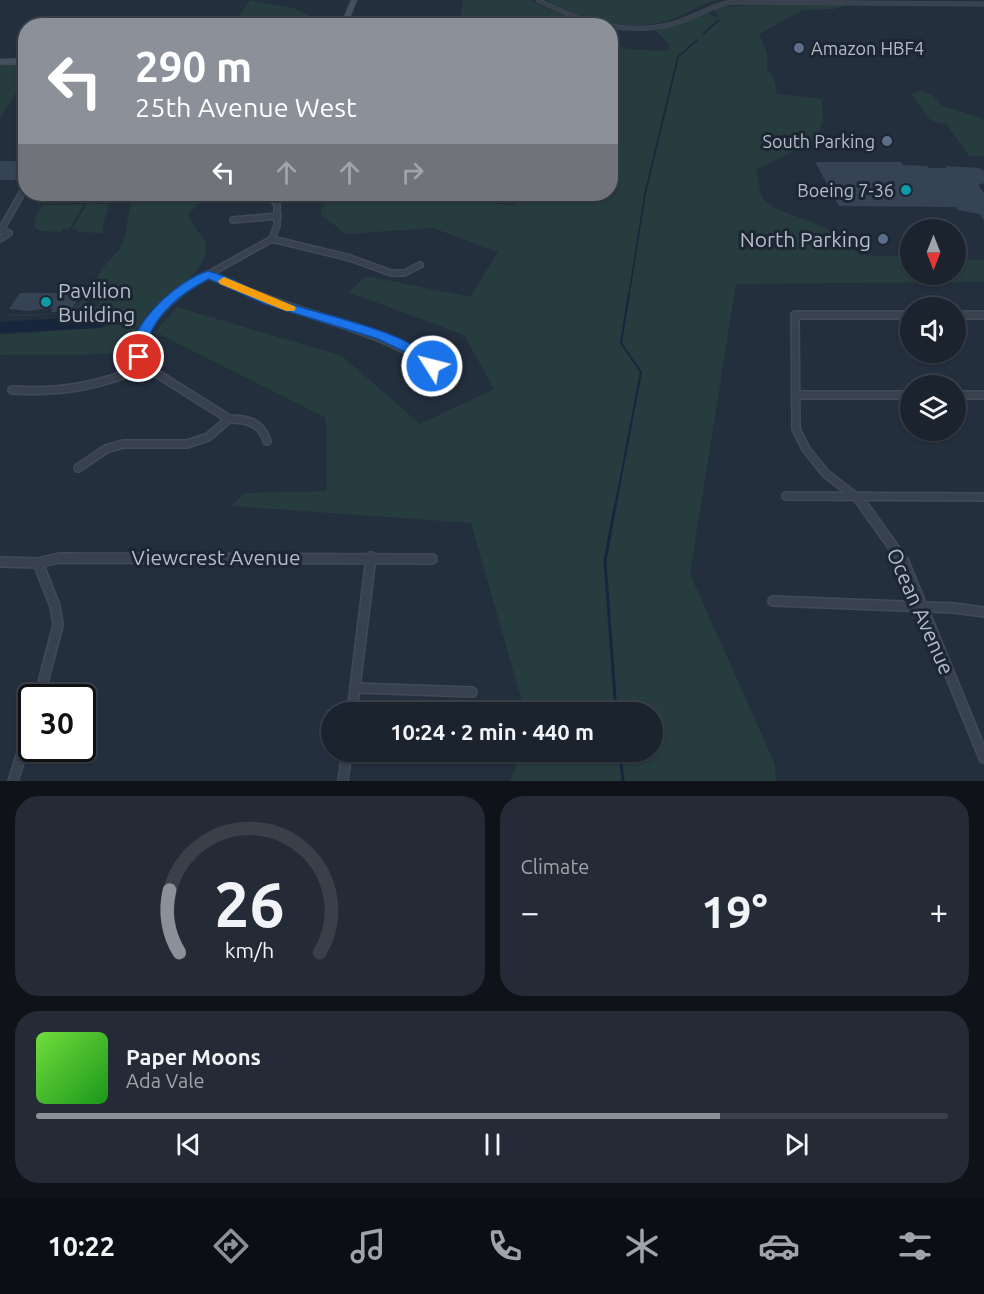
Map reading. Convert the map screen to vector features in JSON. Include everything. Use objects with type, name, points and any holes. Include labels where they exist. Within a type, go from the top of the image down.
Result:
[{"type":"street","points":[[346,18],[354,0]]},
{"type":"street","points":[[538,0],[568,15],[586,18]]},
{"type":"street","points":[[618,23],[641,27],[673,23],[707,6],[732,2],[984,4]]},
{"type":"street","points":[[0,62],[18,61]]},
{"type":"street","points":[[0,239],[9,233],[0,230],[18,200]]},
{"type":"street","points":[[272,239],[278,216],[278,204],[275,201]]},
{"type":"street","points":[[234,220],[278,216]]},
{"type":"street","points":[[267,441],[265,429],[247,419],[229,419],[145,366],[139,357],[141,342],[149,323],[161,308],[187,285],[272,239],[350,258],[391,273],[404,273],[420,265]]},
{"type":"street","points":[[208,274],[269,301],[382,336],[412,350],[432,366]]},
{"type":"street","name":"Ocean Avenue","points":[[900,315],[795,315],[797,395],[794,411],[795,429],[806,449],[825,473],[856,497],[880,526],[904,562],[984,758]]},
{"type":"street","points":[[966,315],[984,315]]},
{"type":"street","points":[[12,390],[42,393],[71,392],[103,385],[145,366]]},
{"type":"street","points":[[797,395],[900,395]]},
{"type":"street","points":[[966,395],[984,395]]},
{"type":"street","points":[[78,468],[106,449],[123,444],[187,444],[208,437],[229,419]]},
{"type":"street","points":[[786,496],[984,497]]},
{"type":"street","points":[[354,702],[371,557]]},
{"type":"street","name":"Viewcrest Avenue","points":[[0,562],[38,563],[59,558],[371,557],[432,559]]},
{"type":"street","points":[[38,563],[55,606],[58,625],[43,684]]},
{"type":"street","points":[[773,601],[922,606],[984,612]]},
{"type":"street","points":[[356,688],[472,692]]},
{"type":"street","points":[[13,781],[19,762]]},
{"type":"street","points":[[343,781],[346,762]]},
{"type":"green space","points":[[250,0],[296,9],[312,18],[233,18],[239,17]]},
{"type":"green space","points":[[463,0],[530,0],[557,13],[575,18],[460,18]]},
{"type":"green space","points":[[546,0],[720,0],[704,4],[667,21],[645,25],[618,24],[618,18],[590,18]]},
{"type":"green space","points":[[854,3],[834,9],[803,10],[759,34],[767,53],[767,69],[774,79],[777,94],[822,99],[823,121],[815,140],[756,170],[762,198],[774,208],[822,226],[861,255],[900,257],[900,283],[736,284],[690,574],[775,764],[776,781],[510,781],[518,762],[663,762],[663,702],[522,702],[471,523],[231,506],[245,493],[327,491],[326,418],[155,332],[177,307],[342,356],[420,424],[494,389],[464,335],[348,292],[367,276],[470,297],[498,252],[433,228],[346,234],[320,214],[326,201],[473,201],[512,205],[521,201],[618,201],[618,45],[626,49],[667,51],[670,45],[655,30],[684,22],[706,10],[717,19],[718,15],[711,7]]},
{"type":"green space","points":[[0,64],[18,65],[18,90],[0,118]]},
{"type":"green space","points":[[921,91],[932,95],[943,106],[984,119],[984,156],[969,156],[947,125],[930,120],[911,94]]},
{"type":"green space","points":[[134,201],[202,201],[189,213],[192,223],[206,243],[206,248],[204,258],[192,276],[145,316],[129,354],[0,355],[0,335],[106,327],[107,317],[95,314],[2,315],[50,314],[72,310],[62,309],[72,308],[78,302],[76,309],[86,294],[82,292],[89,284],[105,293],[99,298],[88,299],[83,309],[93,310],[110,291],[96,284],[97,278],[120,248]]},
{"type":"green space","points":[[96,202],[96,204],[109,204],[102,230],[106,233],[77,232],[78,229],[72,229],[87,204]]},
{"type":"green space","points":[[84,204],[69,229],[63,229],[61,232],[41,231],[35,228],[35,218],[43,205]]},
{"type":"green space","points":[[966,259],[984,260],[984,282],[966,282]]},
{"type":"water","points":[[100,316],[106,320],[104,326],[99,328],[0,333],[0,322]]},
{"type":"building","points":[[0,161],[18,161],[18,177],[15,180],[0,180]]},
{"type":"building","name":"Boeing 7-36","points":[[815,162],[901,162],[903,165],[929,168],[947,168],[945,166],[979,168],[984,171],[984,183],[978,185],[984,193],[984,220],[980,214],[958,210],[956,207],[839,206]]},
{"type":"building","name":"Pavilion Building","points":[[20,293],[81,293],[72,308],[64,308],[61,312],[51,312],[53,308],[27,311],[9,309]]},
{"type":"waterway","points":[[703,34],[719,20]]},
{"type":"waterway","points":[[629,295],[645,194],[678,57],[697,40]]},
{"type":"waterway","points":[[615,508],[641,372],[621,343],[629,293]]},
{"type":"waterway","points":[[615,506],[605,561],[615,702]]},
{"type":"waterway","points":[[621,762],[623,781]]},
{"type":"slow traffic","points":[[224,281],[290,308]]},
{"type":"place","name":"Amazon HBF4","points":[[799,48]]},
{"type":"place","name":"South Parking","points":[[887,141]]},
{"type":"place","name":"Boeing 7-36","points":[[906,190]]},
{"type":"place","name":"North Parking","points":[[883,239]]},
{"type":"place","name":"Pavilion Building","points":[[46,302]]},
{"type":"route","points":[[139,357],[141,342],[149,323],[161,308],[187,285],[208,274],[269,301],[382,336],[412,350],[432,366]]}]
